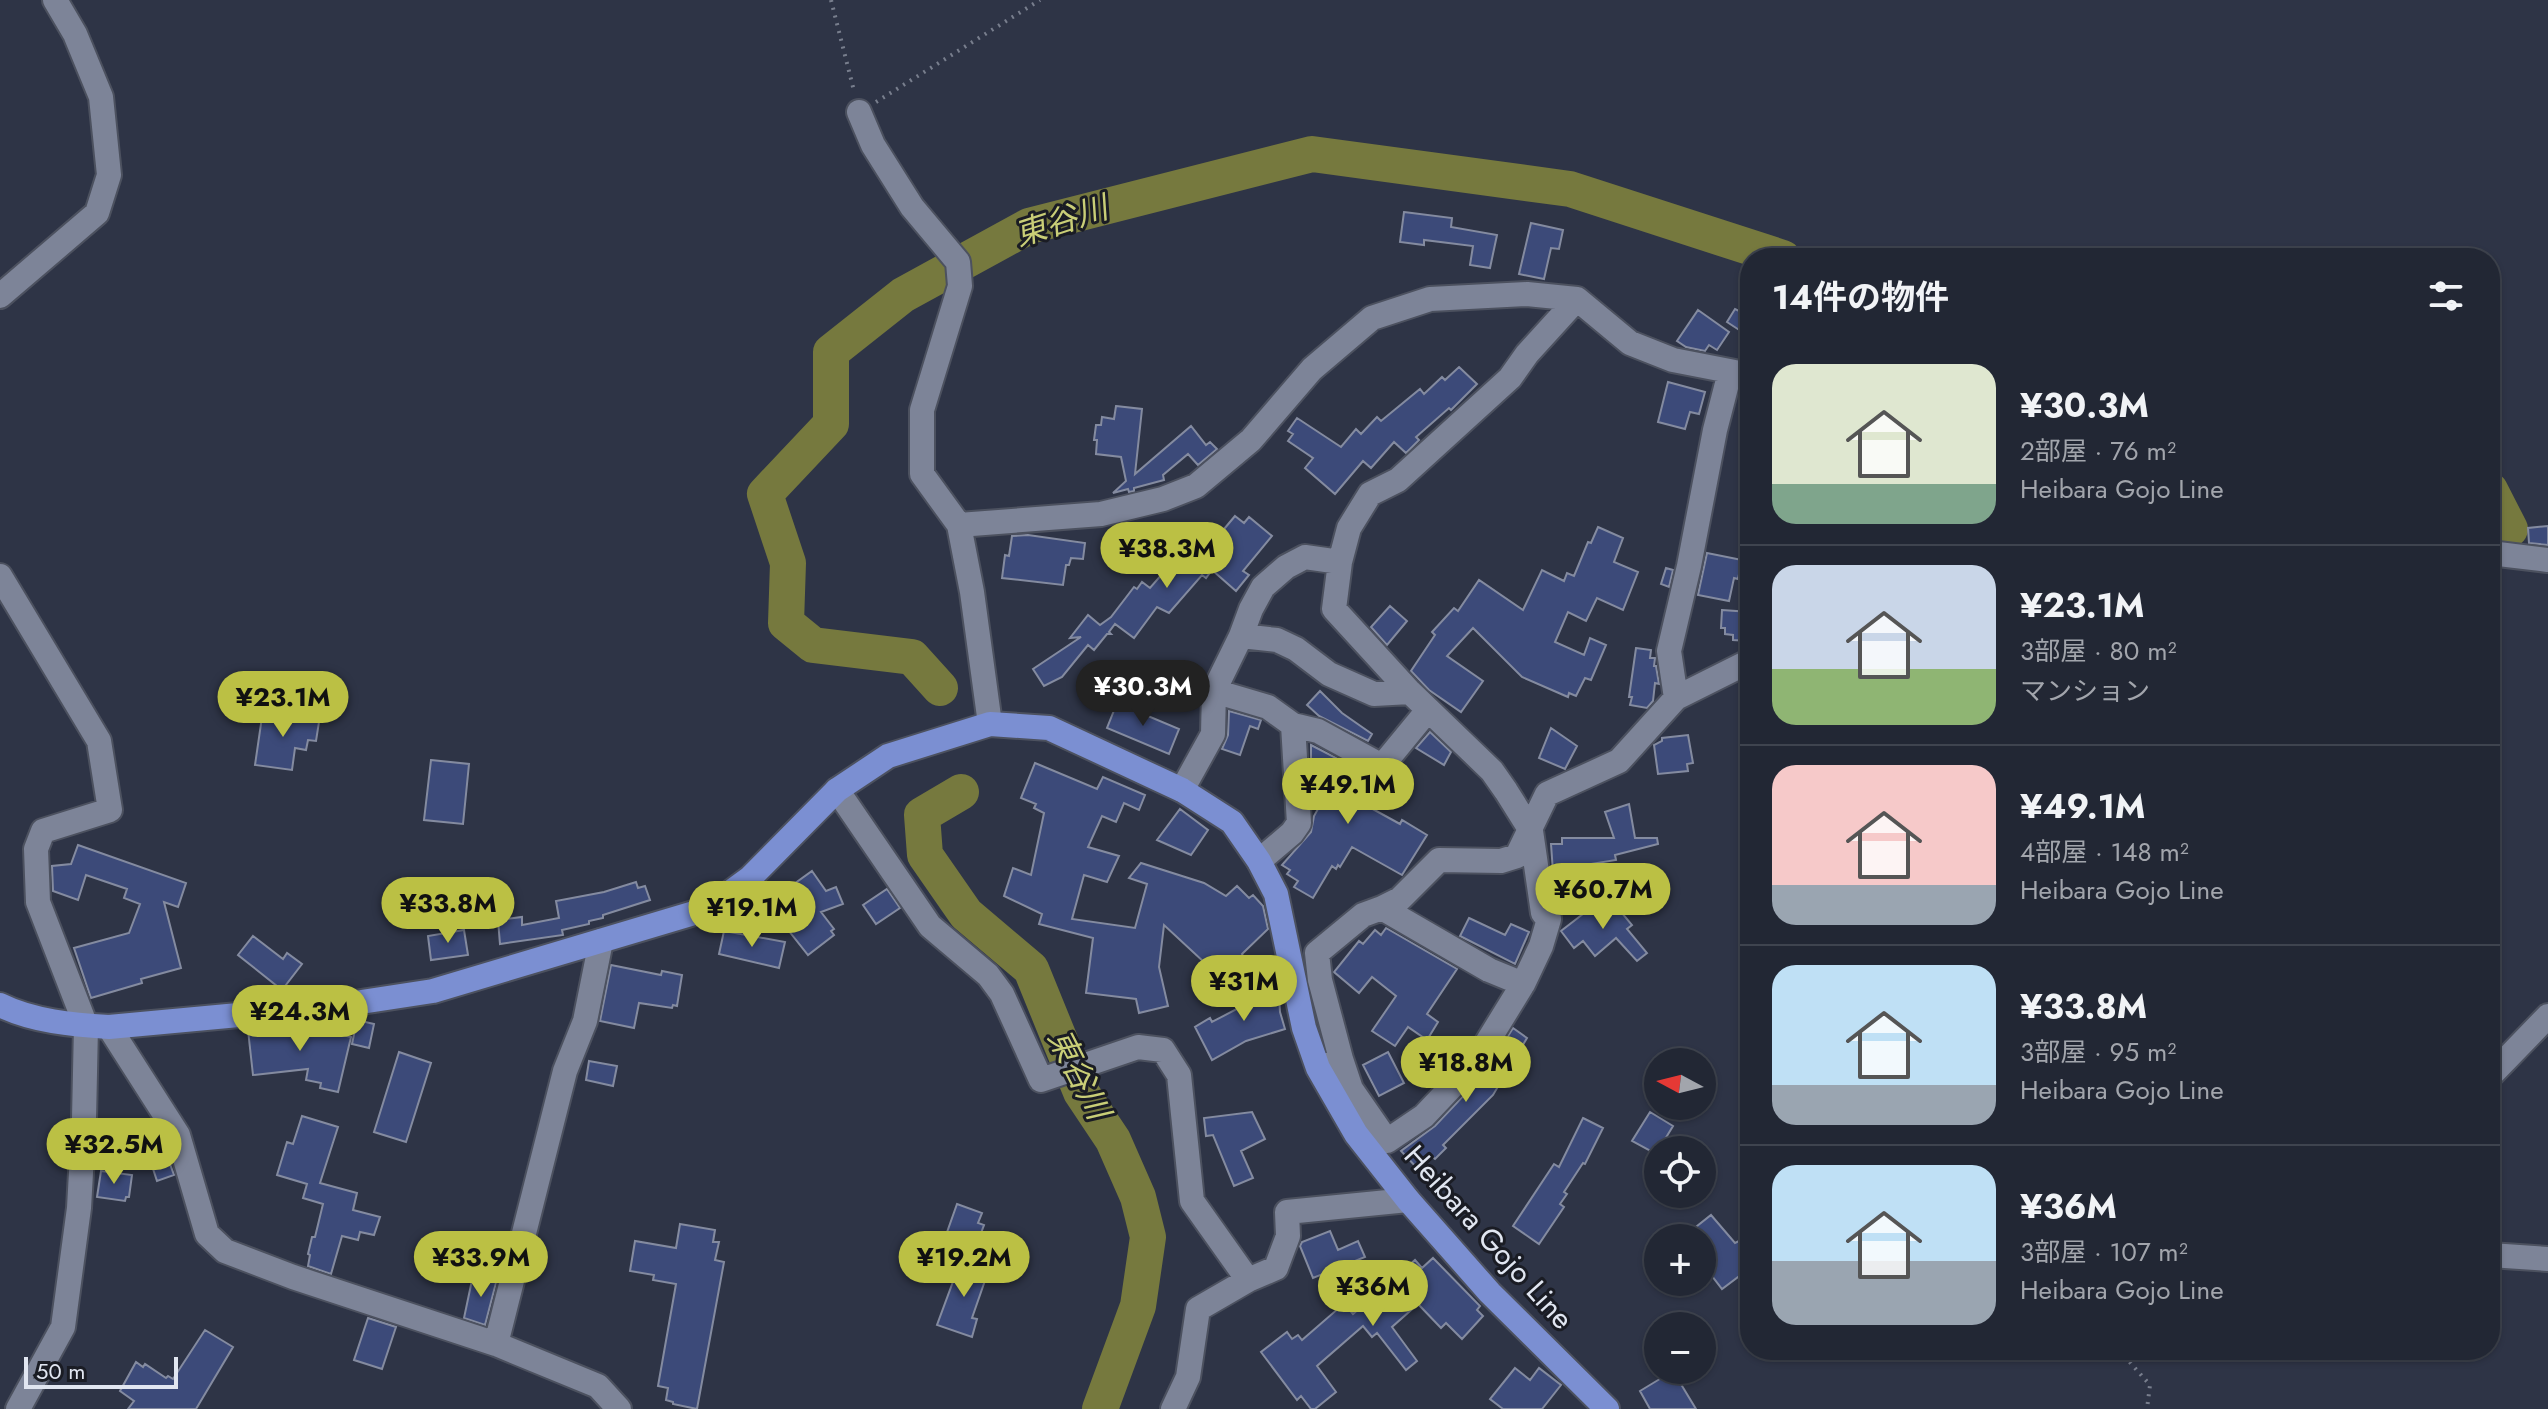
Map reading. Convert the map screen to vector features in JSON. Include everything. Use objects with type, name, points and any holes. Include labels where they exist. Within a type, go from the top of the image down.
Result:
[{"type":"main road","name":"Heibara Gojo Line","points":[[0,1005],[17,1014],[97,1026],[335,1006],[433,991],[694,913],[720,900],[750,878],[837,790],[888,756],[990,724],[1049,728],[1182,790],[1232,822],[1259,861],[1276,894],[1304,1028],[1318,1068],[1356,1134],[1408,1200],[1490,1293],[1607,1409]]},
{"type":"street","points":[[0,296],[97,213],[109,175],[101,97],[75,34],[55,0]]},
{"type":"street","points":[[859,112],[873,145],[912,207],[958,262],[960,286],[922,410],[922,474],[959,525],[972,592],[990,724]]},
{"type":"street","points":[[959,525],[1101,514],[1163,499],[1196,486],[1251,440],[1312,369],[1372,318],[1430,299],[1527,294],[1577,299],[1630,343],[1673,360],[1740,373],[1715,430],[1669,651],[1676,698]]},
{"type":"street","points":[[1577,299],[1527,354],[1510,378],[1398,480],[1370,494],[1349,528],[1340,562],[1334,609],[1410,692],[1492,771],[1531,831],[1543,913],[1549,919],[1541,946],[1523,984],[1475,1062],[1424,1116],[1387,1141],[1351,1089],[1320,980],[1317,953],[1363,915],[1400,899],[1439,860],[1501,861],[1517,856],[1531,831],[1547,794],[1619,761],[1676,698],[1740,666]]},
{"type":"street","points":[[2500,554],[2548,560]]},
{"type":"street","points":[[1182,790],[1213,734],[1214,691],[1263,587],[1286,567],[1305,557],[1340,562]]},
{"type":"street","points":[[0,576],[99,741],[110,810],[43,831],[36,849],[38,902],[97,1026],[178,1135],[207,1234],[225,1251],[437,1327],[496,1344],[598,1386],[619,1409]]},
{"type":"street","points":[[1241,636],[1277,640],[1296,649],[1329,674],[1374,694],[1410,692]]},
{"type":"street","points":[[1214,691],[1268,707],[1293,725],[1318,731],[1382,766],[1428,710]]},
{"type":"street","points":[[1259,861],[1292,833],[1299,823],[1293,725]]},
{"type":"street","points":[[837,790],[930,926],[988,975],[1002,994],[1041,1080],[1138,1047],[1163,1050],[1179,1075],[1192,1201],[1248,1280]]},
{"type":"street","points":[[1382,908],[1489,970],[1523,984]]},
{"type":"street","points":[[496,1344],[565,1071],[585,1021],[601,941]]},
{"type":"street","points":[[2500,1066],[2548,1016]]},
{"type":"street","points":[[18,1409],[63,1327],[79,1208],[97,1026]]},
{"type":"street","points":[[1318,1068],[1341,1059]]},
{"type":"street","points":[[1173,1409],[1188,1377],[1198,1309],[1248,1280],[1276,1268],[1288,1236],[1287,1212],[1408,1200]]},
{"type":"street","points":[[2500,1256],[2548,1259]]},
{"type":"path","points":[[831,0],[859,112],[1040,0]]},
{"type":"path","points":[[2128,1360],[2150,1385],[2147,1409]]},
{"type":"building","points":[[1404,212],[1452,218],[1451,227],[1497,235],[1490,268],[1470,265],[1473,246],[1424,240],[1424,245],[1400,242]]},
{"type":"building","points":[[1531,223],[1563,230],[1559,249],[1551,248],[1544,279],[1519,274]]},
{"type":"building","points":[[1735,309],[1739,311],[1740,330],[1727,322]]},
{"type":"building","points":[[1698,310],[1729,332],[1717,350],[1709,345],[1705,351],[1686,347],[1677,341]]},
{"type":"building","points":[[1459,367],[1477,384],[1451,410],[1449,408],[1416,437],[1419,440],[1406,453],[1394,442],[1371,468],[1363,461],[1335,494],[1305,468],[1313,458],[1288,441],[1293,434],[1288,431],[1297,418],[1341,447],[1356,429],[1361,434],[1377,417],[1381,421],[1420,389],[1424,394],[1442,377],[1445,380]]},
{"type":"building","points":[[1668,382],[1705,392],[1699,414],[1690,412],[1685,429],[1658,422]]},
{"type":"building","points":[[1116,406],[1142,409],[1135,474],[1191,426],[1206,445],[1210,442],[1217,449],[1198,465],[1188,454],[1163,475],[1164,480],[1134,488],[1134,491],[1129,492],[1128,489],[1113,493],[1126,481],[1121,457],[1096,454],[1097,440],[1094,440],[1096,425],[1101,425],[1102,417],[1114,419]]},
{"type":"building","points":[[1235,516],[1244,523],[1249,517],[1272,536],[1243,571],[1249,575],[1236,591],[1212,570],[1206,578],[1202,575],[1169,613],[1157,607],[1134,638],[1115,624],[1109,632],[1111,634],[1107,634],[1094,650],[1088,645],[1062,677],[1044,686],[1033,669],[1081,637],[1070,638],[1088,615],[1100,625],[1111,617],[1134,587],[1137,589],[1142,582],[1150,588],[1198,537],[1209,547]]},
{"type":"building","points":[[2548,526],[2548,545],[2529,543],[2528,528]]},
{"type":"building","points":[[1598,527],[1623,538],[1614,562],[1638,572],[1623,610],[1597,598],[1586,621],[1568,612],[1555,642],[1584,655],[1590,638],[1606,645],[1591,680],[1585,678],[1576,696],[1569,693],[1568,697],[1522,677],[1473,628],[1447,656],[1483,681],[1461,712],[1429,690],[1411,671],[1435,635],[1432,632],[1454,608],[1458,611],[1479,580],[1523,610],[1542,570],[1564,581],[1567,573],[1574,576]]},
{"type":"building","points":[[1028,535],[1085,543],[1083,559],[1071,558],[1069,565],[1066,565],[1063,585],[1002,578],[1005,555],[1009,556],[1012,536]]},
{"type":"building","points":[[1707,553],[1740,560],[1738,579],[1734,578],[1729,601],[1698,595]]},
{"type":"building","points":[[1666,568],[1673,570],[1669,587],[1661,584]]},
{"type":"building","points":[[1390,606],[1407,621],[1387,645],[1371,627]]},
{"type":"building","points":[[1722,610],[1740,611],[1740,640],[1733,640],[1733,635],[1725,634],[1725,628],[1721,628]]},
{"type":"building","points":[[1636,648],[1651,650],[1650,658],[1655,658],[1659,684],[1655,683],[1653,701],[1647,708],[1630,705]]},
{"type":"building","points":[[1320,691],[1342,713],[1372,734],[1368,741],[1319,716],[1307,705]]},
{"type":"building","points":[[1117,703],[1179,729],[1169,754],[1107,728]]},
{"type":"building","points":[[263,710],[301,715],[300,720],[319,722],[316,741],[308,740],[306,750],[295,748],[292,770],[255,765]]},
{"type":"building","points":[[1229,711],[1261,720],[1258,729],[1250,726],[1240,755],[1222,749],[1228,735]]},
{"type":"building","points":[[1551,728],[1577,746],[1565,769],[1539,758]]},
{"type":"building","points":[[1430,732],[1451,752],[1444,765],[1416,748]]},
{"type":"building","points":[[1688,735],[1693,763],[1687,764],[1688,771],[1658,774],[1654,745],[1662,738]]},
{"type":"building","points":[[1311,745],[1378,780],[1374,788],[1378,790],[1369,807],[1400,824],[1402,820],[1427,835],[1402,875],[1352,847],[1340,867],[1338,865],[1336,869],[1332,866],[1313,898],[1294,887],[1298,881],[1287,874],[1290,870],[1282,865],[1311,832],[1314,816],[1322,802],[1312,797],[1312,790],[1319,778],[1311,774]]},
{"type":"building","points":[[431,760],[469,764],[463,824],[424,820]]},
{"type":"building","points":[[1035,763],[1097,789],[1103,777],[1145,795],[1139,810],[1124,803],[1116,822],[1102,816],[1088,847],[1119,856],[1107,882],[1084,875],[1072,919],[1135,928],[1147,884],[1129,878],[1141,863],[1204,883],[1226,896],[1237,886],[1249,898],[1253,895],[1263,906],[1268,929],[1242,954],[1246,963],[1230,981],[1208,961],[1206,964],[1164,925],[1159,967],[1168,1006],[1139,1013],[1136,999],[1086,993],[1093,938],[1039,924],[1042,914],[1004,896],[1013,868],[1031,875],[1044,813],[1034,808],[1036,804],[1021,798]]},
{"type":"building","points":[[1629,804],[1635,838],[1657,838],[1658,844],[1615,855],[1616,860],[1578,866],[1578,886],[1554,886],[1551,844],[1562,844],[1562,838],[1614,838],[1605,812]]},
{"type":"building","points":[[1180,809],[1208,830],[1191,855],[1157,840]]},
{"type":"building","points":[[78,845],[186,883],[178,907],[164,902],[181,968],[91,998],[74,948],[129,933],[140,904],[124,898],[127,889],[86,875],[78,900],[53,891],[52,866],[71,864]]},
{"type":"building","points":[[812,871],[826,891],[836,887],[843,904],[821,912],[834,929],[831,931],[834,935],[808,955],[781,921],[788,915],[776,897]]},
{"type":"building","points":[[636,882],[638,888],[645,886],[650,900],[603,915],[603,918],[589,921],[589,924],[562,930],[563,935],[500,944],[498,920],[522,917],[522,925],[559,918],[556,901]]},
{"type":"building","points":[[887,889],[900,908],[876,924],[863,905]]},
{"type":"building","points":[[1612,901],[1632,925],[1627,929],[1647,953],[1637,961],[1616,938],[1595,956],[1583,941],[1574,948],[1561,931],[1592,907],[1595,910]]},
{"type":"building","points":[[1469,918],[1505,935],[1511,924],[1529,932],[1515,964],[1460,936]]},
{"type":"building","points":[[1386,928],[1457,969],[1427,1014],[1438,1022],[1427,1040],[1408,1027],[1395,1046],[1372,1031],[1396,996],[1372,977],[1359,993],[1334,972],[1359,941],[1363,944],[1375,930],[1381,935]]},
{"type":"building","points":[[464,930],[468,955],[431,960],[428,936]]},
{"type":"building","points":[[724,931],[785,942],[779,968],[719,954]]},
{"type":"building","points":[[253,936],[283,959],[287,953],[302,964],[282,990],[238,955]]},
{"type":"building","points":[[611,965],[661,975],[662,971],[682,975],[677,1006],[639,1003],[634,1028],[600,1021]]},
{"type":"building","points":[[1278,980],[1280,1012],[1285,1029],[1246,1041],[1212,1060],[1195,1027],[1210,1018],[1212,1022],[1252,1001],[1248,997]]},
{"type":"building","points":[[357,1020],[374,1024],[369,1048],[352,1044]]},
{"type":"building","points":[[299,1025],[351,1037],[338,1092],[320,1088],[321,1083],[306,1080],[308,1069],[253,1075],[248,1030]]},
{"type":"building","points":[[1513,1028],[1527,1038],[1493,1095],[1443,1145],[1446,1148],[1435,1159],[1431,1156],[1418,1169],[1401,1151],[1435,1126],[1486,1072]]},
{"type":"building","points":[[399,1052],[431,1063],[406,1142],[374,1132]]},
{"type":"building","points":[[1388,1052],[1404,1083],[1379,1096],[1363,1065]]},
{"type":"building","points":[[589,1061],[617,1066],[613,1086],[586,1080]]},
{"type":"building","points":[[1252,1112],[1265,1139],[1241,1151],[1253,1178],[1234,1186],[1213,1135],[1206,1136],[1204,1118]]},
{"type":"building","points":[[302,1116],[338,1127],[320,1183],[357,1193],[353,1210],[380,1217],[374,1235],[360,1232],[358,1240],[342,1236],[331,1274],[308,1266],[312,1237],[315,1237],[323,1204],[303,1198],[307,1184],[277,1175],[287,1142],[293,1144]]},
{"type":"building","points":[[1583,1118],[1603,1128],[1585,1164],[1564,1192],[1567,1194],[1560,1204],[1564,1207],[1539,1244],[1513,1226],[1554,1164],[1559,1167]]},
{"type":"building","points":[[1645,1120],[1663,1120],[1673,1126],[1667,1136],[1644,1136],[1644,1148],[1632,1141]]},
{"type":"building","points":[[157,1129],[174,1175],[157,1181],[142,1135]]},
{"type":"building","points":[[101,1171],[132,1175],[129,1197],[125,1201],[97,1197]]},
{"type":"building","points":[[957,1204],[982,1213],[978,1223],[984,1225],[975,1249],[945,1238]]},
{"type":"building","points":[[1711,1215],[1735,1243],[1740,1242],[1740,1276],[1722,1289],[1716,1281],[1716,1224],[1700,1224]]},
{"type":"building","points":[[680,1224],[715,1230],[713,1242],[719,1242],[715,1260],[724,1262],[697,1409],[666,1400],[668,1388],[658,1386],[676,1284],[653,1280],[654,1275],[630,1271],[635,1241],[676,1248]]},
{"type":"building","points":[[1330,1231],[1338,1250],[1358,1241],[1365,1257],[1313,1278],[1300,1246],[1302,1242]]},
{"type":"building","points":[[1433,1258],[1480,1306],[1477,1310],[1483,1316],[1462,1339],[1446,1323],[1441,1328],[1418,1304],[1392,1327],[1417,1361],[1406,1370],[1377,1333],[1372,1337],[1363,1326],[1317,1366],[1336,1392],[1315,1409],[1311,1409],[1301,1396],[1297,1400],[1261,1352],[1287,1332],[1292,1339],[1298,1335],[1302,1340],[1340,1307],[1344,1311],[1348,1308],[1353,1314],[1415,1260],[1422,1268]]},
{"type":"building","points":[[961,1260],[989,1269],[972,1318],[977,1319],[972,1337],[937,1325]]},
{"type":"building","points":[[486,1272],[498,1275],[485,1325],[464,1318],[472,1280],[484,1283]]},
{"type":"building","points":[[368,1318],[396,1327],[382,1369],[354,1360]]},
{"type":"building","points":[[205,1330],[233,1347],[196,1409],[128,1409],[134,1401],[120,1391],[136,1362],[173,1379]]},
{"type":"building","points":[[1515,1368],[1530,1380],[1539,1368],[1561,1385],[1542,1409],[1503,1409],[1490,1399]]},
{"type":"building","points":[[1652,1384],[1681,1384],[1696,1409],[1650,1409],[1640,1391]]},
{"type":"waterway","name":"東谷川","points":[[940,688],[912,657],[813,645],[786,623],[788,563],[765,494],[831,424],[831,352],[903,295],[1029,226],[1312,154],[1570,189],[1752,248]]},
{"type":"waterway","name":"東谷川","points":[[2500,510],[2510,529]]},
{"type":"waterway","name":"東谷川","points":[[961,792],[922,815],[925,855],[966,914],[1031,969],[1081,1092],[1113,1140],[1138,1197],[1148,1237],[1138,1306],[1100,1409]]}]
